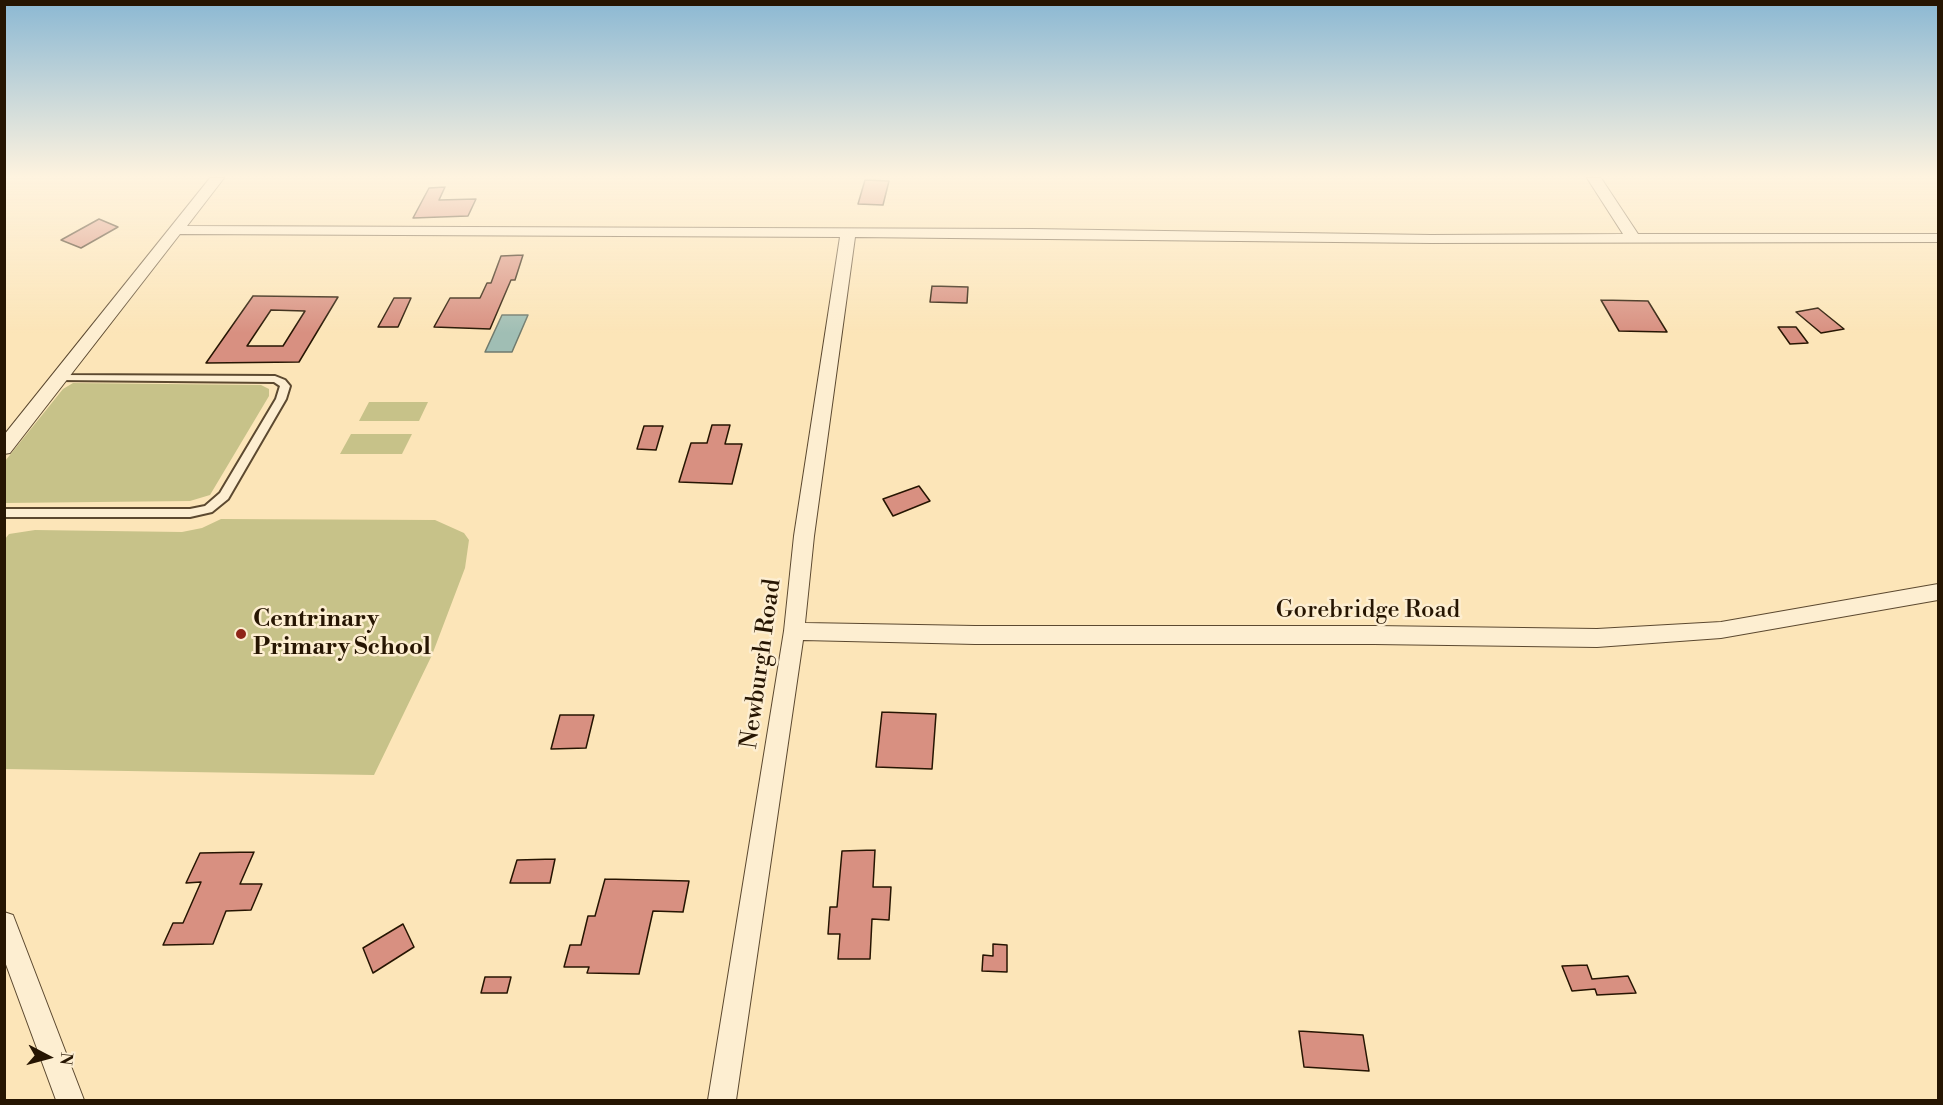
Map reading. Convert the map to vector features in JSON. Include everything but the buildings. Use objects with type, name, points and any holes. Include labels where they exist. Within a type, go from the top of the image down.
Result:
[{"type":"street","points":[[4,448],[176,230],[1032,233],[1431,239],[1938,238]]},
{"type":"street","points":[[1628,230],[1633,238]]},
{"type":"street","name":"Newburgh Road","points":[[722,1101],[794,632],[804,536],[848,234]]},
{"type":"street","name":"Gorebridge Road","points":[[794,632],[1607,638],[1721,630],[1938,592]]},
{"type":"street","points":[[4,924],[70,1101]]},
{"type":"lane","points":[[4,513],[190,513],[208,510],[224,496],[281,399],[285,386],[274,379],[61,378]]},
{"type":"shaded area","points":[[73,383],[261,385],[269,389],[269,396],[210,495],[190,501],[5,503],[5,461],[63,389]]},
{"type":"shaded area","points":[[369,402],[428,402],[419,421],[359,421]]},
{"type":"shaded area","points":[[351,434],[412,434],[402,454],[340,454]]},
{"type":"shaded area","points":[[221,519],[435,520],[464,533],[469,540],[465,568],[432,655],[374,775],[5,769],[5,539],[9,534],[35,530],[182,532],[202,528]]},
{"type":"water","points":[[502,315],[528,315],[512,352],[485,352]]},
{"type":"place","name":"Centrinary Primary School","points":[[241,634]]}]
